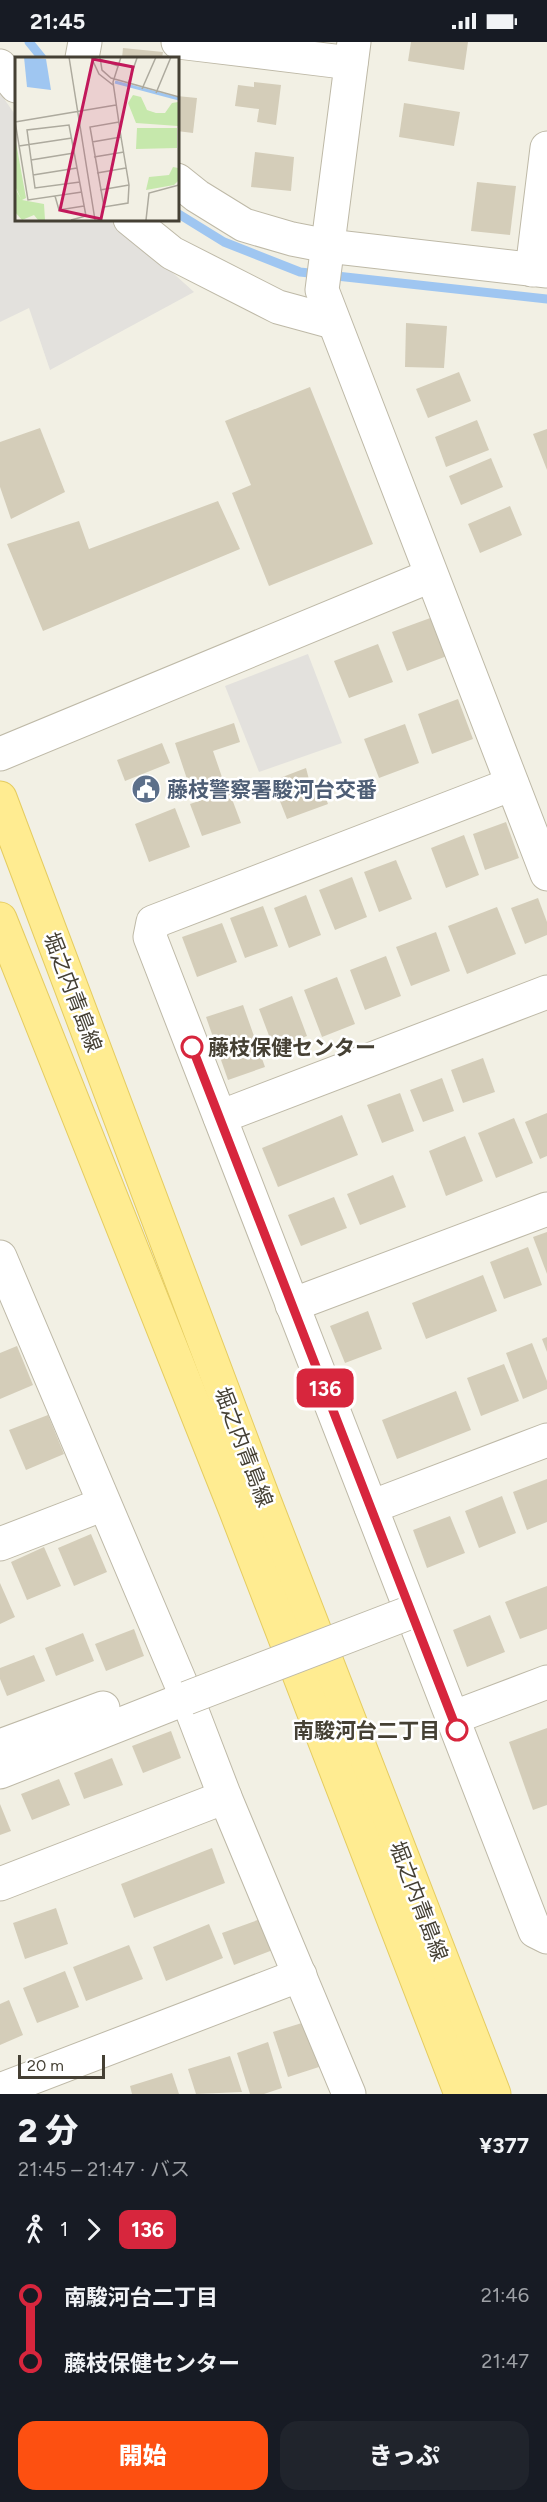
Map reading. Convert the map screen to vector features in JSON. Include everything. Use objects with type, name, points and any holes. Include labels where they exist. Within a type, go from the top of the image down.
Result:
[{"type":"main road","name":"堀之内青島線","points":[[0,798],[264,1500],[494,2094]]},
{"type":"main road","name":"堀之内青島線","points":[[0,919],[241,1522],[460,2094]]},
{"type":"street","points":[[82,57],[84,42]]},
{"type":"street","points":[[178,42],[353,52],[322,290],[430,576],[547,874]]},
{"type":"street","points":[[0,66],[15,85]]},
{"type":"street","points":[[178,181],[197,196],[244,225],[327,249],[540,271],[547,148]]},
{"type":"street","points":[[131,220],[172,253],[279,308],[333,322]]},
{"type":"street","points":[[0,754],[430,576]]},
{"type":"street","points":[[512,784],[153,922],[150,936],[535,1931],[547,1937]]},
{"type":"street","points":[[220,1117],[547,993]]},
{"type":"street","points":[[292,1305],[547,1209]]},
{"type":"street","points":[[0,1257],[12,1318],[104,1504],[349,2094]]},
{"type":"street","points":[[370,1507],[547,1440]]},
{"type":"street","points":[[0,1544],[104,1504]]},
{"type":"street","points":[[0,1746],[182,1689],[411,1612]]},
{"type":"street","points":[[452,1718],[547,1682]]},
{"type":"street","points":[[0,1772],[182,1689]]},
{"type":"street","points":[[0,1884],[225,1797]]},
{"type":"street","points":[[0,2090],[300,1975]]},
{"type":"shaded area","points":[[0,93],[15,115],[15,220],[114,220],[194,292],[50,370],[29,308],[0,322]]},
{"type":"shaded area","points":[[308,654],[342,743],[259,772],[225,686]]},
{"type":"building","points":[[411,42],[468,42],[464,70],[408,61]]},
{"type":"building","points":[[123,48],[163,52],[162,57],[122,57]]},
{"type":"building","points":[[254,82],[281,85],[276,125],[257,122],[259,109],[235,106],[238,85],[254,87]]},
{"type":"building","points":[[178,96],[197,98],[193,133],[178,131]]},
{"type":"building","points":[[404,103],[460,112],[454,146],[399,137]]},
{"type":"building","points":[[255,152],[294,157],[291,191],[251,187]]},
{"type":"building","points":[[477,182],[516,186],[510,235],[471,231]]},
{"type":"building","points":[[406,323],[447,326],[444,368],[405,367]]},
{"type":"building","points":[[459,372],[471,401],[428,418],[416,389]]},
{"type":"building","points":[[310,387],[373,544],[269,586],[232,493],[251,485],[225,421]]},
{"type":"building","points":[[477,420],[489,450],[446,467],[435,437]]},
{"type":"building","points":[[40,428],[65,492],[11,519],[0,487],[0,442]]},
{"type":"building","points":[[547,429],[547,470],[533,434]]},
{"type":"building","points":[[491,458],[503,487],[461,505],[449,476]]},
{"type":"building","points":[[218,501],[240,549],[43,631],[7,544],[79,521],[89,549]]},
{"type":"building","points":[[510,506],[522,535],[480,553],[468,524]]},
{"type":"building","points":[[433,617],[447,656],[407,671],[392,632]]},
{"type":"building","points":[[378,644],[393,682],[349,698],[334,661]]},
{"type":"building","points":[[458,699],[473,739],[432,754],[418,714]]},
{"type":"building","points":[[234,723],[240,742],[213,751],[223,780],[191,791],[175,743]]},
{"type":"building","points":[[405,724],[419,763],[379,778],[364,739]]},
{"type":"building","points":[[162,743],[170,763],[125,781],[117,760]]},
{"type":"building","points":[[306,768],[312,791],[322,788],[328,804],[287,819],[272,781]]},
{"type":"building","points":[[229,791],[241,823],[202,836],[190,804]]},
{"type":"building","points":[[175,808],[190,847],[149,862],[135,824]]},
{"type":"building","points":[[506,822],[519,858],[485,870],[473,834]]},
{"type":"building","points":[[464,835],[479,875],[446,888],[431,848]]},
{"type":"building","points":[[396,860],[412,899],[379,912],[364,872]]},
{"type":"building","points":[[352,877],[367,917],[335,930],[319,890]]},
{"type":"building","points":[[306,895],[321,935],[289,948],[274,908]]},
{"type":"building","points":[[538,898],[547,922],[547,935],[525,944],[511,908]]},
{"type":"building","points":[[263,906],[278,946],[245,958],[230,918]]},
{"type":"building","points":[[497,907],[516,954],[467,974],[448,926]]},
{"type":"building","points":[[222,923],[237,962],[197,977],[182,937]]},
{"type":"building","points":[[436,932],[450,971],[411,986],[396,947]]},
{"type":"building","points":[[386,956],[401,996],[365,1010],[350,970]]},
{"type":"building","points":[[337,977],[355,1024],[322,1037],[304,990]]},
{"type":"building","points":[[292,996],[307,1036],[274,1049],[259,1009]]},
{"type":"building","points":[[243,1005],[265,1067],[228,1080],[206,1017]]},
{"type":"building","points":[[483,1058],[495,1092],[463,1103],[451,1070]]},
{"type":"building","points":[[442,1078],[454,1111],[423,1122],[410,1090]]},
{"type":"building","points":[[400,1093],[414,1131],[382,1143],[367,1105]]},
{"type":"building","points":[[547,1113],[547,1156],[540,1159],[525,1122]]},
{"type":"building","points":[[342,1115],[358,1155],[278,1187],[262,1148]]},
{"type":"building","points":[[514,1118],[533,1163],[496,1178],[478,1133]]},
{"type":"building","points":[[465,1136],[483,1181],[446,1196],[429,1151]]},
{"type":"building","points":[[393,1175],[406,1207],[360,1225],[347,1194]]},
{"type":"building","points":[[334,1197],[347,1228],[301,1246],[288,1215]]},
{"type":"building","points":[[547,1232],[547,1274],[533,1237]]},
{"type":"building","points":[[528,1247],[542,1285],[504,1299],[490,1262]]},
{"type":"building","points":[[483,1275],[497,1311],[426,1339],[412,1303]]},
{"type":"building","points":[[368,1311],[382,1349],[345,1363],[330,1326]]},
{"type":"building","points":[[547,1337],[547,1352],[542,1339]]},
{"type":"building","points":[[532,1343],[547,1381],[547,1389],[523,1399],[506,1353]]},
{"type":"building","points":[[17,1346],[33,1385],[0,1399],[0,1353]]},
{"type":"building","points":[[504,1364],[519,1401],[481,1416],[467,1378]]},
{"type":"building","points":[[456,1391],[471,1430],[397,1459],[382,1420]]},
{"type":"building","points":[[48,1415],[64,1454],[26,1470],[9,1430]]},
{"type":"building","points":[[547,1479],[547,1522],[527,1530],[513,1492]]},
{"type":"building","points":[[502,1496],[516,1533],[479,1548],[465,1511]]},
{"type":"building","points":[[450,1516],[465,1553],[427,1568],[413,1530]]},
{"type":"building","points":[[91,1534],[107,1572],[74,1586],[58,1548]]},
{"type":"building","points":[[44,1547],[61,1586],[27,1600],[11,1562]]},
{"type":"building","points":[[0,1583],[15,1617],[0,1624]]},
{"type":"building","points":[[547,1586],[547,1629],[520,1639],[505,1602]]},
{"type":"building","points":[[490,1615],[505,1652],[467,1667],[453,1630]]},
{"type":"building","points":[[134,1629],[144,1656],[106,1671],[95,1644]]},
{"type":"building","points":[[83,1633],[94,1661],[56,1676],[45,1648]]},
{"type":"building","points":[[34,1655],[45,1681],[7,1696],[0,1679],[0,1668]]},
{"type":"building","points":[[547,1728],[547,1805],[533,1810],[509,1742]]},
{"type":"building","points":[[171,1731],[181,1758],[143,1773],[132,1746]]},
{"type":"building","points":[[112,1758],[123,1785],[84,1799],[74,1773]]},
{"type":"building","points":[[59,1779],[70,1805],[32,1820],[21,1794]]},
{"type":"building","points":[[0,1804],[11,1831],[0,1835]]},
{"type":"building","points":[[212,1848],[225,1883],[134,1918],[121,1884]]},
{"type":"building","points":[[56,1908],[68,1944],[25,1959],[13,1923]]},
{"type":"building","points":[[266,1917],[278,1948],[234,1965],[222,1933]]},
{"type":"building","points":[[209,1924],[223,1958],[166,1981],[153,1947]]},
{"type":"building","points":[[129,1945],[143,1979],[86,2001],[73,1967]]},
{"type":"building","points":[[65,1971],[79,2007],[37,2023],[23,1988]]},
{"type":"building","points":[[9,2000],[23,2035],[0,2045],[0,2004]]},
{"type":"building","points":[[305,2022],[319,2067],[288,2077],[273,2032]]},
{"type":"building","points":[[268,2042],[282,2088],[264,2094],[250,2094],[237,2053]]},
{"type":"building","points":[[230,2056],[242,2092],[196,2094],[188,2069]]},
{"type":"building","points":[[172,2073],[179,2094],[132,2094],[130,2086]]},
{"type":"waterway","points":[[29,42],[41,57]]},
{"type":"waterway","points":[[178,214],[224,242],[300,272],[547,299]]},
{"type":"bus line","name":"136","points":[[192,1047],[457,1730]]},
{"type":"place","name":"藤枝警察署駿河台交番","points":[[146,789]]},
{"type":"place","name":"藤枝保健センター","points":[[192,1047]]},
{"type":"place","name":"南駿河台二丁目","points":[[457,1730]]}]
